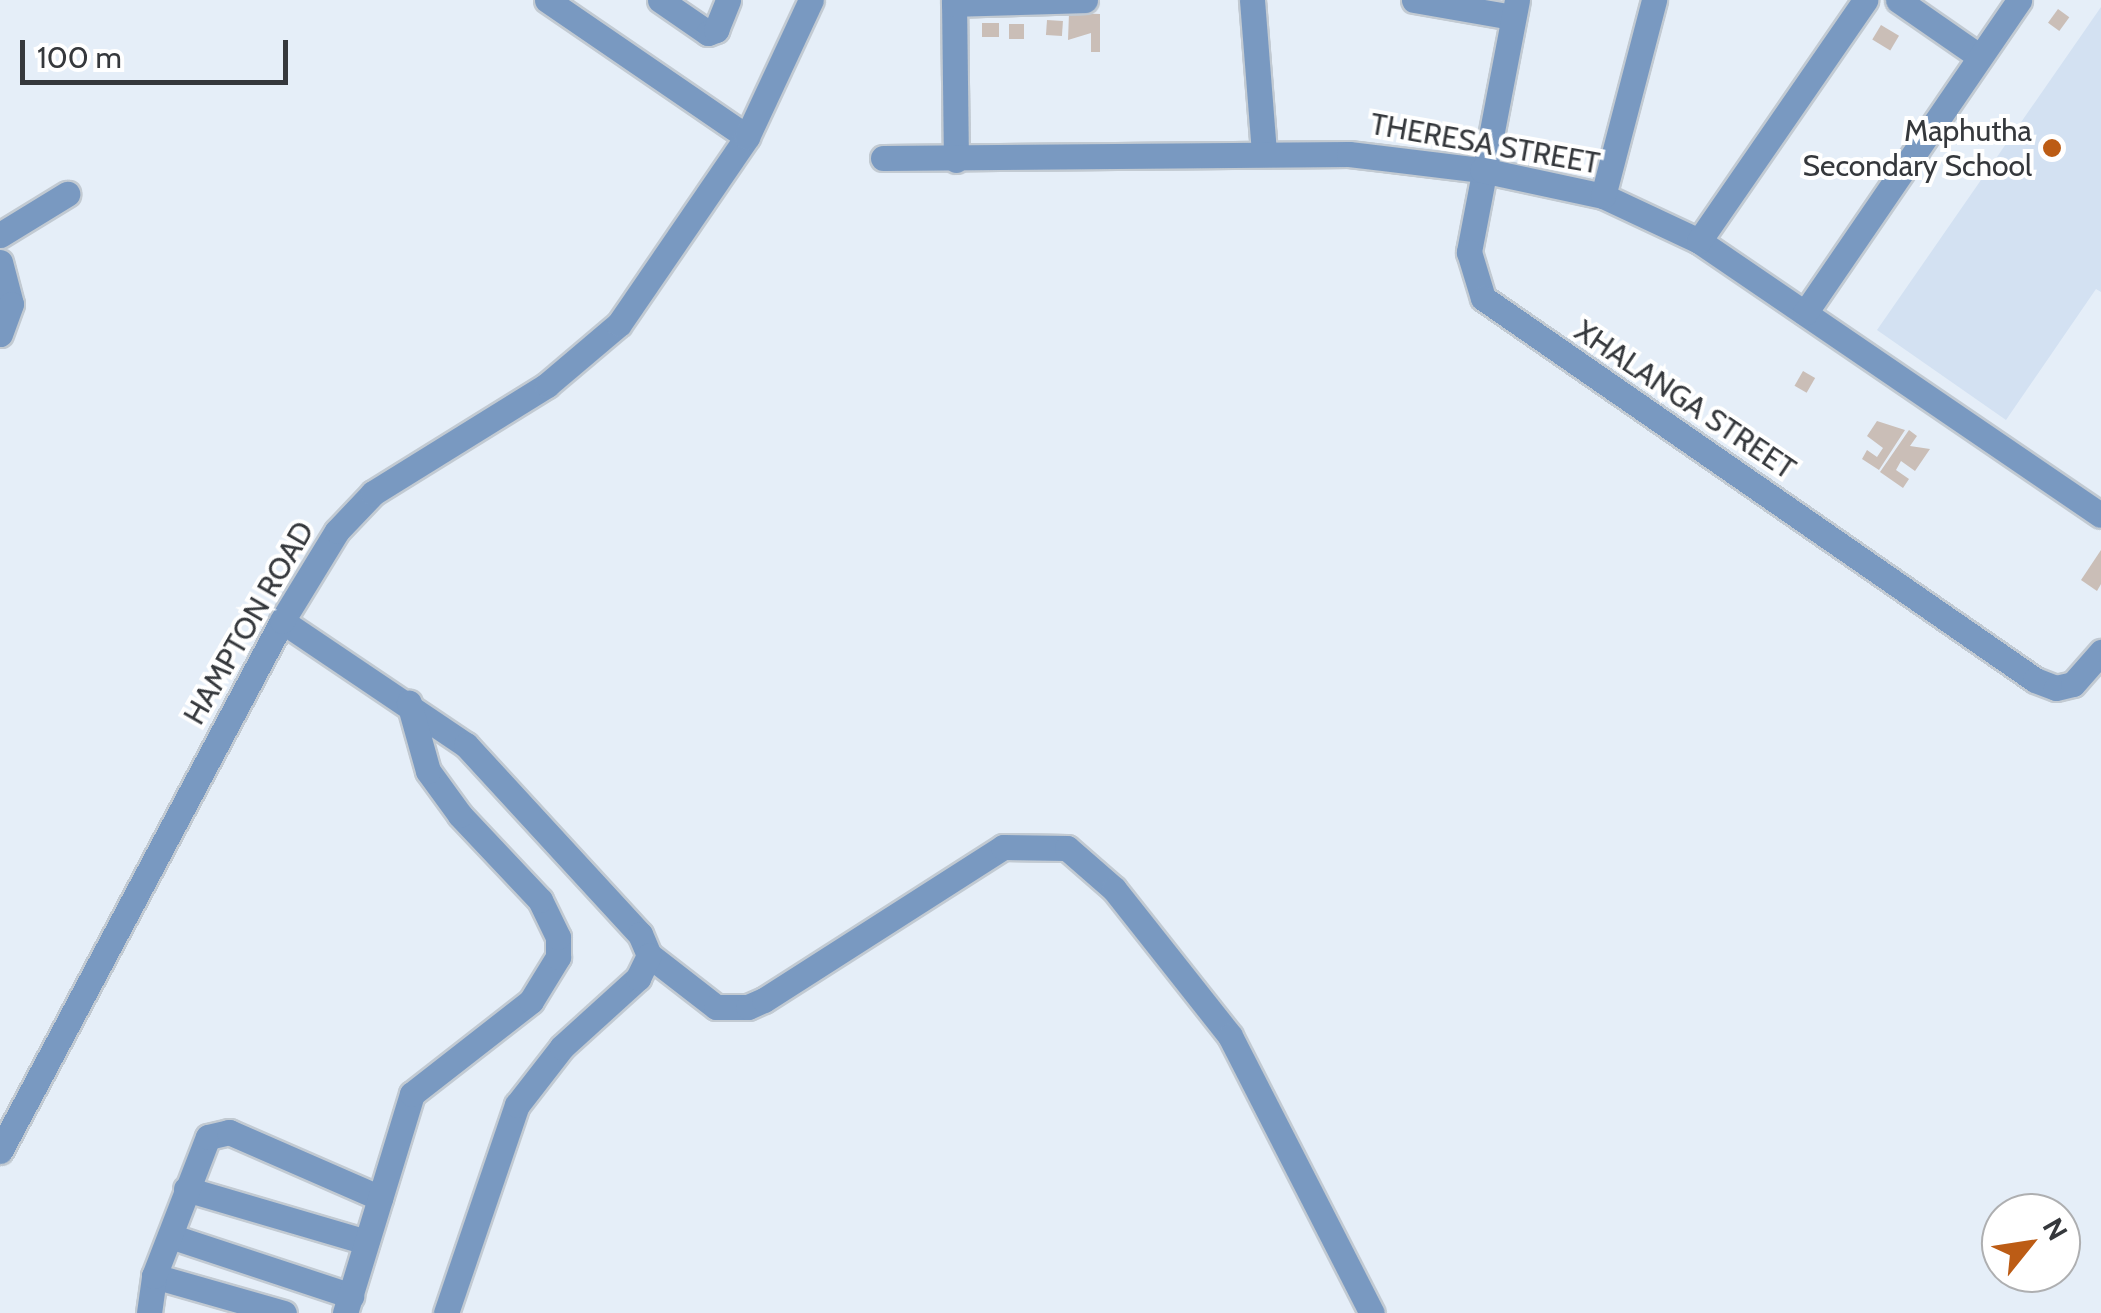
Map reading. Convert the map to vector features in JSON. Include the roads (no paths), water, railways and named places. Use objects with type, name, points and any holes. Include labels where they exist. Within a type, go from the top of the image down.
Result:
[{"type":"street","points":[[548,0],[746,136]]},
{"type":"street","points":[[660,0],[708,33],[716,30],[728,0]]},
{"type":"street","name":"HAMPTON ROAD","points":[[0,1151],[282,622],[337,531],[373,494],[548,385],[619,324],[746,136],[811,0]]},
{"type":"street","points":[[956,160],[954,2],[1086,0]]},
{"type":"street","points":[[1252,0],[1264,153]]},
{"type":"street","points":[[1414,0],[1514,8]]},
{"type":"street","points":[[1603,196],[1654,0]]},
{"type":"street","points":[[1700,241],[1865,0]]},
{"type":"street","points":[[1898,0],[1980,56]]},
{"type":"street","points":[[1805,313],[2019,0]]},
{"type":"street","name":"XHALANGA STREET","points":[[1514,8],[1482,170],[1469,269],[1496,310],[2035,680],[2056,688],[2074,684],[2101,652]]},
{"type":"street","name":"THERESA STREET","points":[[883,158],[1349,154],[1482,170],[1603,196],[1700,241],[2101,516]]},
{"type":"street","points":[[0,235],[66,194]]},
{"type":"street","points":[[0,262],[11,304],[0,334]]},
{"type":"street","points":[[282,622],[408,703],[500,778],[640,934],[649,955],[716,1007],[748,1007],[1004,846],[1067,848],[1114,889],[1230,1036],[1372,1313]]},
{"type":"street","points":[[170,1236],[348,1305],[412,1094],[531,1000],[558,956],[552,917],[460,815],[428,771],[408,703]]},
{"type":"street","points":[[446,1313],[517,1105],[562,1048],[638,978],[649,955]]},
{"type":"street","points":[[150,1313],[154,1276],[201,1146],[220,1132],[380,1198]]},
{"type":"street","points":[[186,1189],[366,1242]]},
{"type":"street","points":[[154,1276],[284,1313]]},
{"type":"place","name":"Maphutha Secondary School","points":[[2052,148]]}]
